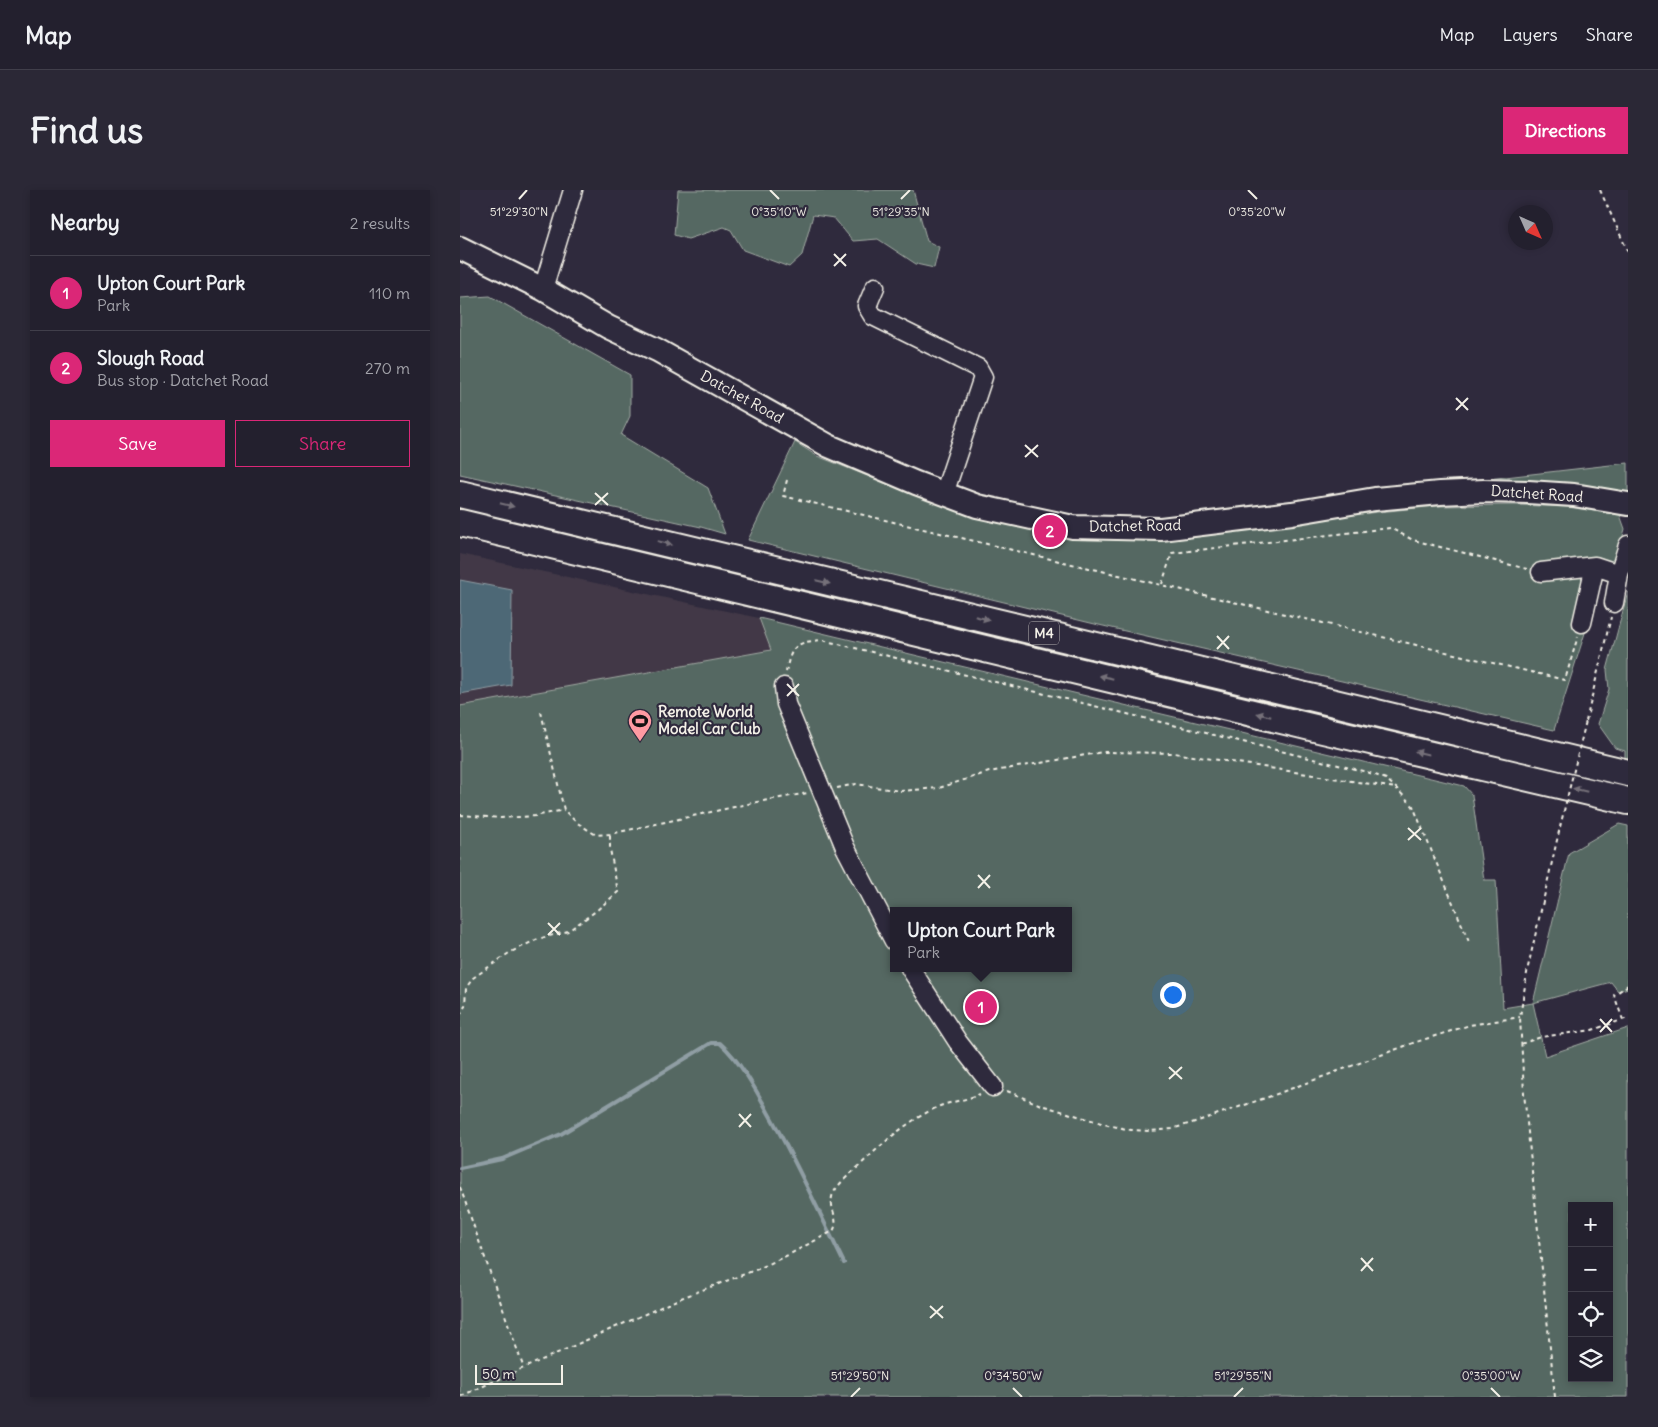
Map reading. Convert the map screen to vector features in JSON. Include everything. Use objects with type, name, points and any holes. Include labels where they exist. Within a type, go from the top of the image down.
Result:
[{"type":"highway","name":"M4","points":[[460,494],[1628,773]]},
{"type":"highway","name":"M4","points":[[460,523],[1352,737],[1628,800]]},
{"type":"main road","name":"Datchet Road","points":[[460,248],[543,289],[608,328],[657,350],[828,446],[977,506],[1073,527],[1161,529],[1292,513],[1375,499],[1440,493],[1528,492],[1574,495],[1628,504]]},
{"type":"street","points":[[543,289],[573,190]]},
{"type":"street","points":[[875,287],[867,306],[873,316],[978,368],[984,377],[944,494]]},
{"type":"street","points":[[1614,604],[1619,574],[1628,545]]},
{"type":"street","points":[[1541,572],[1595,566],[1619,574]]},
{"type":"street","points":[[1582,624],[1595,566]]},
{"type":"street","points":[[784,687],[786,704],[845,847],[890,933]]},
{"type":"street","points":[[913,972],[958,1042],[993,1087]]},
{"type":"path","points":[[1600,190],[1628,252]]},
{"type":"path","points":[[786,480],[783,496],[1565,680],[1582,624]]},
{"type":"path","points":[[1162,585],[1172,553],[1390,528],[1413,540],[1541,572]]},
{"type":"path","points":[[1555,1397],[1524,1093],[1520,1017],[1528,967],[1614,604]]},
{"type":"path","points":[[784,687],[789,656],[796,646],[806,642],[822,640],[1153,719],[1367,772],[1386,779],[1413,806],[1470,942]]},
{"type":"path","points":[[541,712],[564,810],[576,822],[596,835],[610,834],[757,802],[856,784],[900,791],[939,788],[989,772],[1103,752],[1174,753],[1396,788]]},
{"type":"path","points":[[460,814],[501,818],[535,816],[564,810]]},
{"type":"path","points":[[460,1015],[465,1006],[466,988],[473,978],[508,953],[538,939],[568,931],[596,912],[618,892],[610,849],[610,834]]},
{"type":"path","points":[[1623,1020],[1614,995],[1628,985]]},
{"type":"path","points":[[462,1396],[523,1367],[681,1298],[758,1269],[833,1231],[836,1227],[836,1221],[831,1204],[832,1194],[878,1148],[922,1115],[960,1099],[978,1096],[993,1087],[1041,1105],[1108,1125],[1130,1130],[1151,1131],[1198,1121],[1413,1043],[1470,1025],[1520,1017]]},
{"type":"path","points":[[1521,1044],[1541,1037],[1592,1030],[1628,1018]]},
{"type":"path","points":[[460,1187],[523,1367]]},
{"type":"shaded area","points":[[460,554],[759,618],[771,650],[460,706]]},
{"type":"green space","points":[[678,190],[913,190],[927,241],[939,247],[934,268],[916,264],[878,239],[853,241],[834,218],[813,215],[802,255],[789,267],[743,250],[731,230],[724,227],[688,239],[674,235]]},
{"type":"green space","points":[[490,296],[630,375],[630,416],[621,435],[708,488],[725,534],[701,527],[460,474],[460,298]]},
{"type":"green space","points":[[795,442],[817,456],[954,510],[1070,536],[1262,524],[1437,506],[1515,505],[1568,507],[1620,515],[1625,529],[1615,563],[1607,564],[1554,730],[1099,625],[748,540]]},
{"type":"green space","points":[[1628,463],[1628,492],[1556,483],[1444,484]]},
{"type":"green space","points":[[1628,592],[1628,758],[1625,758],[1625,751],[1615,748],[1598,724],[1609,689],[1607,670]]},
{"type":"green space","points":[[759,618],[1464,786],[1472,795],[1484,880],[1496,880],[1503,1008],[1533,1003],[1545,1056],[1628,1028],[1628,1397],[460,1397],[460,706],[771,650]]},
{"type":"green space","points":[[1619,824],[1628,826],[1628,988],[1618,991],[1611,982],[1533,1003],[1569,853]]},
{"type":"water","points":[[460,580],[512,590],[511,685],[460,694]]},
{"type":"waterway","points":[[460,1168],[502,1159],[561,1134],[711,1043],[720,1043],[741,1066],[758,1094],[798,1168],[844,1263]]},
{"type":"place","name":"Slough Road","points":[[1050,531]]},
{"type":"place","name":"Remote World Model Car Club","points":[[640,742]]},
{"type":"place","name":"Upton Court Park","points":[[981,1007]]}]
